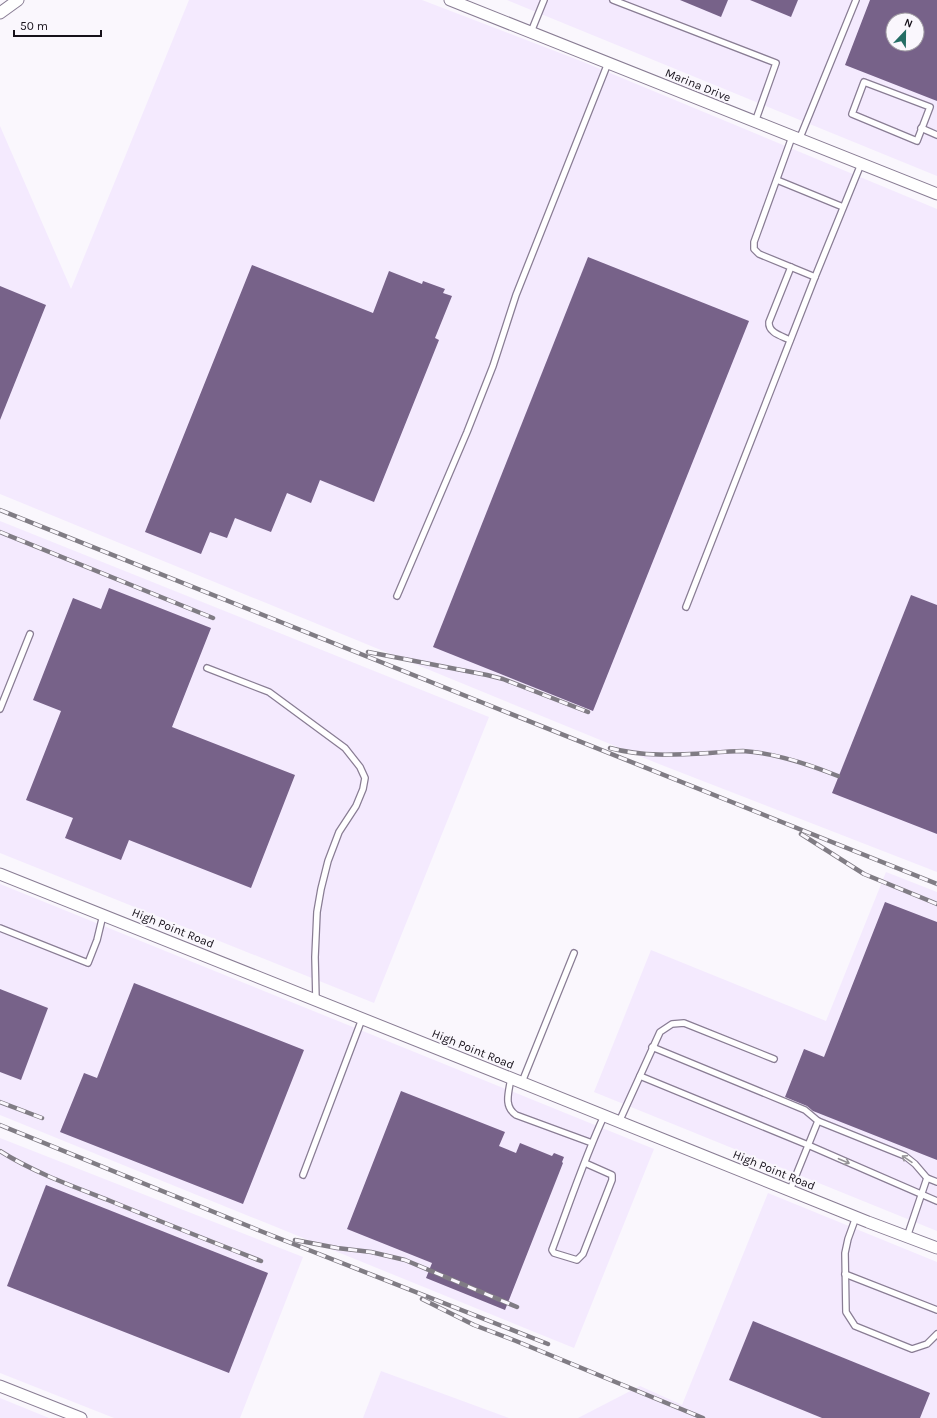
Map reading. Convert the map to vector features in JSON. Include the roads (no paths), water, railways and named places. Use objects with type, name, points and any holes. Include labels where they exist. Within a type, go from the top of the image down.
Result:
[{"type":"street","points":[[0,13],[18,0]]},
{"type":"street","name":"Marina Drive","points":[[450,0],[937,194]]},
{"type":"street","name":"High Point Road","points":[[0,874],[856,1217],[937,1248]]},
{"type":"street","points":[[0,1386],[81,1418]]},
{"type":"lane","points":[[531,32],[544,0]]},
{"type":"lane","points":[[613,0],[776,63],[755,122]]},
{"type":"lane","points":[[815,277],[759,254],[754,249],[754,242],[777,180],[856,0]]},
{"type":"lane","points":[[397,596],[470,425],[493,366],[516,295],[608,63]]},
{"type":"lane","points":[[864,82],[930,107],[921,128],[916,141],[852,114],[864,82]]},
{"type":"lane","points":[[921,128],[937,135]]},
{"type":"lane","points":[[686,607],[790,340],[861,164]]},
{"type":"lane","points":[[777,180],[843,207]]},
{"type":"lane","points":[[790,340],[776,334],[768,326],[791,267]]},
{"type":"lane","points":[[0,709],[30,634]]},
{"type":"lane","points":[[207,668],[270,692],[345,748],[360,767],[365,778],[363,790],[356,806],[339,832],[328,861],[321,889],[317,912],[316,1000]]},
{"type":"lane","points":[[0,928],[88,963],[97,940],[103,915]]},
{"type":"lane","points":[[522,1082],[574,953]]},
{"type":"lane","points":[[302,1175],[362,1019]]},
{"type":"lane","points":[[619,1122],[660,1032],[672,1024],[684,1023],[774,1059]]},
{"type":"lane","points":[[652,1047],[805,1110],[818,1121],[905,1156],[928,1178],[937,1182]]},
{"type":"lane","points":[[640,1076],[937,1201]]},
{"type":"lane","points":[[511,1078],[508,1106],[510,1111],[592,1143]]},
{"type":"lane","points":[[585,1163],[612,1175],[612,1180],[583,1254],[577,1260],[554,1253],[552,1250],[592,1143],[604,1116]]},
{"type":"lane","points":[[790,1190],[818,1121]]},
{"type":"lane","points":[[907,1237],[928,1178]]},
{"type":"lane","points":[[856,1217],[845,1253],[846,1312],[855,1326],[912,1349],[927,1344],[937,1334]]},
{"type":"lane","points":[[845,1274],[937,1310]]},
{"type":"railway","points":[[0,510],[937,884]]},
{"type":"railway","points":[[0,532],[213,618]]},
{"type":"railway","points":[[368,652],[503,679],[588,712]]},
{"type":"railway","points":[[610,748],[635,753],[660,755],[739,751],[755,752],[792,760],[838,776]]},
{"type":"railway","points":[[801,834],[864,874],[937,904]]},
{"type":"railway","points":[[0,1102],[42,1118]]},
{"type":"railway","points":[[0,1125],[263,1232],[548,1344]]},
{"type":"railway","points":[[0,1151],[26,1166],[53,1178],[261,1261]]},
{"type":"railway","points":[[295,1240],[337,1248],[371,1252],[405,1260],[517,1307]]},
{"type":"railway","points":[[422,1299],[474,1325],[703,1418]]}]
